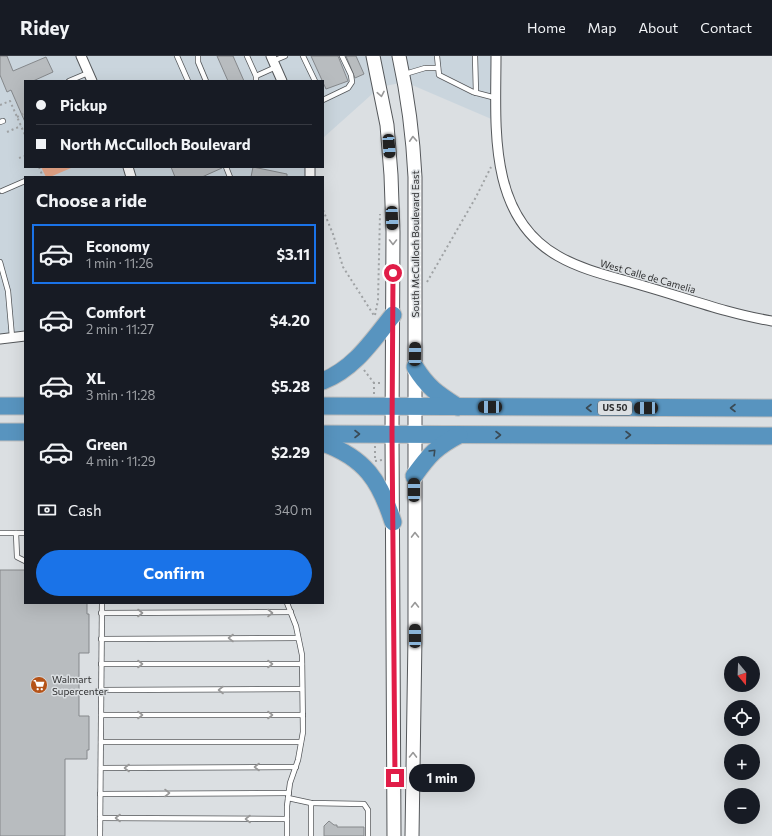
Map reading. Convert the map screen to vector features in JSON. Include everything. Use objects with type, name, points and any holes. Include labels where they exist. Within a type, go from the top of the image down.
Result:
[{"type":"highway","points":[[324,380],[349,366],[362,354],[393,315]]},
{"type":"highway","points":[[415,367],[425,383],[458,407]]},
{"type":"highway","points":[[0,406],[24,406]]},
{"type":"highway","name":"US 50","points":[[324,406],[772,408]]},
{"type":"highway","points":[[0,432],[24,432]]},
{"type":"highway","points":[[324,434],[772,436]]},
{"type":"highway","points":[[414,476],[433,451],[441,444],[459,435]]},
{"type":"highway","points":[[324,443],[354,458],[372,475],[383,493],[393,522]]},
{"type":"street","points":[[81,56],[90,77]]},
{"type":"street","points":[[373,56],[382,99],[389,146],[393,232],[392,434],[394,836]]},
{"type":"street","name":"South McCulloch Boulevard East","points":[[399,56],[413,132],[415,178],[415,620],[412,836]]},
{"type":"street","name":"West Calle de Camelia","points":[[496,56],[498,151],[501,175],[512,207],[529,231],[549,251],[572,264],[589,270],[772,321]]},
{"type":"street","points":[[273,61],[282,80]]},
{"type":"street","points":[[0,339],[24,336]]},
{"type":"lane","points":[[177,56],[188,80]]},
{"type":"lane","points":[[198,56],[198,62],[206,80]]},
{"type":"lane","points":[[247,56],[256,78],[273,61],[285,56]]},
{"type":"lane","points":[[303,56],[314,80]]},
{"type":"lane","points":[[324,100],[348,88],[352,82],[351,75],[342,56]]},
{"type":"lane","points":[[437,56],[439,75],[476,93],[496,98]]},
{"type":"lane","points":[[475,56],[476,93]]},
{"type":"lane","points":[[403,74],[425,68],[438,68]]},
{"type":"lane","points":[[74,80],[90,77]]},
{"type":"lane","points":[[2,191],[24,181]]},
{"type":"lane","points":[[0,262],[8,291],[12,337]]},
{"type":"lane","points":[[0,533],[24,533]]},
{"type":"lane","points":[[16,533],[17,557],[24,560]]},
{"type":"lane","points":[[100,836],[102,604]]},
{"type":"lane","points":[[287,604],[298,638],[302,664],[302,715],[301,742],[296,767],[290,783],[287,836]]},
{"type":"lane","points":[[102,614],[290,612]]},
{"type":"lane","points":[[101,639],[298,638]]},
{"type":"lane","points":[[101,664],[302,664]]},
{"type":"lane","points":[[101,690],[302,689]]},
{"type":"lane","points":[[101,715],[302,715]]},
{"type":"lane","points":[[101,742],[301,742]]},
{"type":"lane","points":[[100,768],[296,767]]},
{"type":"lane","points":[[100,794],[289,796],[311,803],[359,803],[364,804],[368,810],[368,836]]},
{"type":"lane","points":[[311,803],[311,836]]},
{"type":"lane","points":[[100,818],[287,819]]},
{"type":"path","points":[[0,105],[10,101],[24,133]]},
{"type":"path","points":[[17,116],[24,113]]},
{"type":"path","points":[[7,132],[21,126]]},
{"type":"path","points":[[426,283],[476,197],[498,151]]},
{"type":"path","points":[[19,158],[24,156]]},
{"type":"path","points":[[372,323],[375,318],[378,300],[380,208]]},
{"type":"path","points":[[324,212],[333,234],[343,267],[375,318]]},
{"type":"path","points":[[364,369],[374,384],[374,397]]},
{"type":"path","points":[[374,384],[384,383]]},
{"type":"path","points":[[375,444],[375,461],[384,460]]},
{"type":"shaded area","points":[[0,56],[496,56],[496,121],[405,82],[380,87],[324,137],[324,80],[24,80],[24,168],[310,168],[310,176],[24,176],[24,336],[0,339]]},
{"type":"shaded area","points":[[42,168],[71,168],[52,176],[46,176]]},
{"type":"building","points":[[0,56],[7,56],[13,71],[46,57],[53,72],[35,80],[24,80],[24,120],[11,90],[7,92],[0,75]]},
{"type":"building","points":[[217,56],[233,56],[244,80],[228,80]]},
{"type":"building","points":[[311,56],[338,56],[348,81],[326,89],[324,80],[322,80]]},
{"type":"building","points":[[346,56],[356,56],[364,74],[355,78]]},
{"type":"building","points":[[171,168],[222,168],[204,176],[175,176]]},
{"type":"building","points":[[253,168],[287,174],[287,176],[251,176]]},
{"type":"building","name":"Walmart Supercenter","points":[[0,570],[24,570],[24,604],[87,604],[87,614],[89,614],[89,653],[79,653],[79,716],[89,716],[89,750],[87,750],[87,759],[65,759],[65,836],[0,836]]},
{"type":"building","points":[[329,821],[334,825],[337,825],[337,827],[364,827],[364,836],[324,836],[324,826]]},
{"type":"place","name":"Walmart Supercenter","points":[[39,685]]},
{"type":"route","points":[[393,273],[392,434],[395,778]]}]
